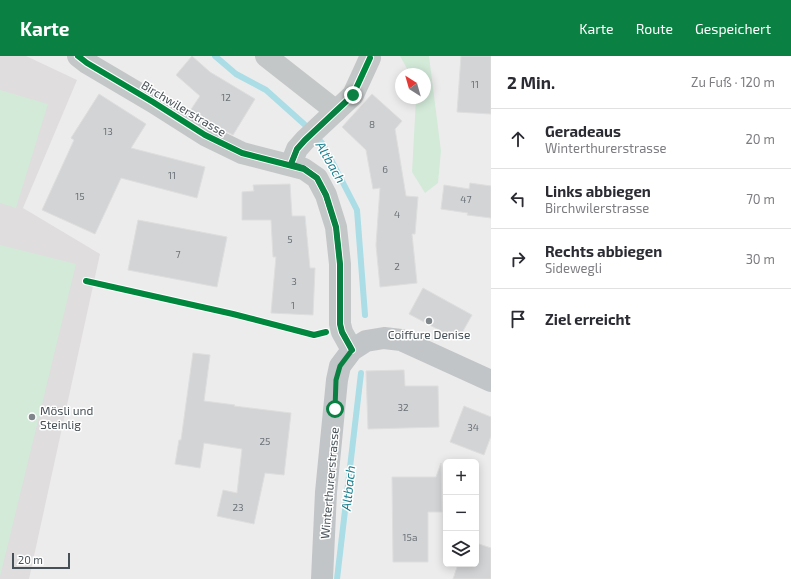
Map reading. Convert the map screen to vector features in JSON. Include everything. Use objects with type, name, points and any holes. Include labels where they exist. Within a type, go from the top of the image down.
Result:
[{"type":"main road","name":"Winterthurerstrasse","points":[[322,579],[327,486],[336,380],[340,366],[352,350],[366,341],[384,338],[401,340],[491,381]]},
{"type":"street","name":"Birchwilerstrasse","points":[[78,56],[205,135],[242,153],[304,168],[317,178],[326,196],[336,227],[340,264],[340,324],[342,332],[352,350]]},
{"type":"street","points":[[266,56],[336,110]]},
{"type":"street","points":[[291,164],[297,149],[353,95],[370,58]]},
{"type":"shaded area","name":"Mösli und Steinlig","points":[[0,56],[26,56],[77,80],[23,208],[100,254],[29,579],[0,579]]},
{"type":"green space","points":[[400,56],[429,56],[431,68],[407,68]]},
{"type":"green space","points":[[431,72],[441,151],[438,183],[425,193],[412,172],[416,104],[431,104]]},
{"type":"green space","points":[[0,90],[48,104],[16,208],[0,203]]},
{"type":"green space","points":[[0,245],[76,264],[0,577]]},
{"type":"building","points":[[192,56],[210,72],[255,99],[233,135],[190,111],[200,96],[176,75]]},
{"type":"building","points":[[461,56],[491,56],[491,114],[457,112]]},
{"type":"building","points":[[99,94],[146,124],[131,148],[205,167],[197,198],[121,178],[95,234],[42,210],[74,140],[71,138]]},
{"type":"building","points":[[372,94],[402,121],[395,129],[406,196],[418,197],[415,234],[412,234],[417,283],[380,287],[376,245],[380,188],[373,189],[366,150],[342,127]]},
{"type":"building","points":[[470,183],[491,186],[491,218],[467,215],[468,213],[441,209],[444,185],[469,189]]},
{"type":"building","points":[[290,184],[292,216],[305,216],[310,268],[315,268],[313,315],[271,313],[276,257],[273,257],[271,220],[242,220],[242,192],[254,191],[253,185]]},
{"type":"building","points":[[138,220],[227,237],[217,287],[128,270]]},
{"type":"building","points":[[423,288],[472,315],[458,340],[409,314]]},
{"type":"building","points":[[193,353],[210,355],[204,401],[291,413],[284,475],[265,473],[254,524],[217,516],[223,490],[237,493],[242,449],[204,443],[200,468],[175,464],[179,440],[181,440]]},
{"type":"building","points":[[404,370],[405,386],[438,386],[439,427],[368,429],[366,371]]},
{"type":"building","points":[[464,406],[491,417],[491,436],[484,455],[450,442]]},
{"type":"building","points":[[441,463],[442,512],[428,512],[428,562],[393,562],[392,477],[436,477]]},
{"type":"building","points":[[479,544],[491,548],[491,579],[453,579],[457,567],[479,567]]},
{"type":"waterway","name":"Altbach","points":[[215,56],[236,74],[266,90],[304,124],[323,144],[357,210],[365,315]]},
{"type":"waterway","name":"Altbach","points":[[337,579],[361,373]]},
{"type":"cycle path","points":[[78,56],[205,135],[242,153],[304,169],[317,178],[326,195],[336,227],[340,264],[340,324],[342,332],[352,350]]},
{"type":"cycle path","points":[[291,164],[297,149],[305,140],[353,95],[370,58]]},
{"type":"cycle path","points":[[86,281],[233,314],[314,335],[326,332]]},
{"type":"place","name":"Coiffure Denise","points":[[429,321]]},
{"type":"place","name":"Mösli und Steinlig","points":[[32,417]]},
{"type":"route","points":[[335,409],[336,380],[340,366],[352,350],[342,332],[339,318],[340,264],[336,227],[326,196],[317,178],[304,168],[291,164],[297,149],[305,140],[353,95]]}]
